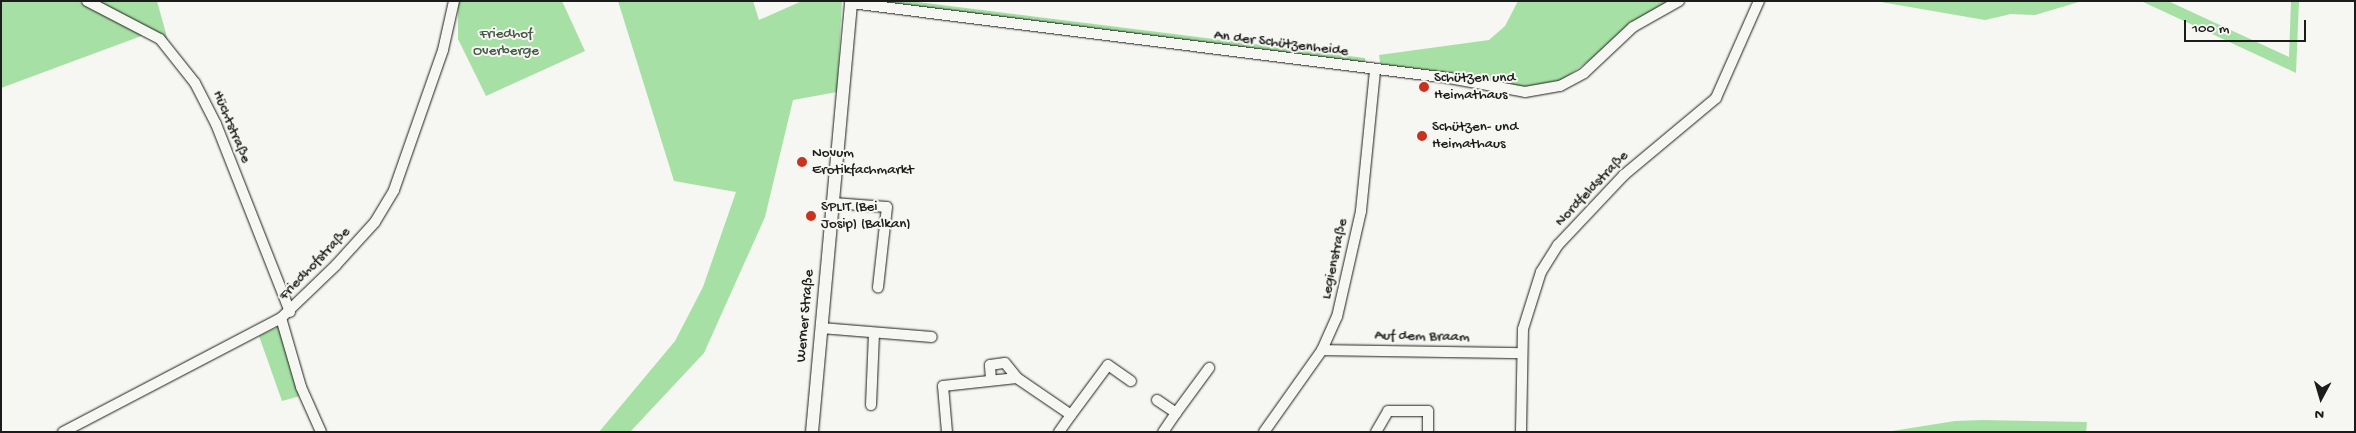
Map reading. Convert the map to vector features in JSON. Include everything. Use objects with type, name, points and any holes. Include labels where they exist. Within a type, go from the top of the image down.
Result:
[{"type":"main road","name":"Werner Straße","points":[[812,432],[851,2]]},
{"type":"street","name":"Hüchtstraße","points":[[87,1],[160,39],[195,82],[216,124],[285,315],[301,387],[321,432]]},
{"type":"street","name":"Friedhofstraße","points":[[63,432],[285,315],[336,266],[389,202],[443,50],[454,1]]},
{"type":"street","name":"An der Schützenheide","points":[[851,2],[1375,71],[1449,78],[1505,90],[1543,90],[1584,73],[1633,27],[1679,1]]},
{"type":"street","name":"Nordfeldstraße","points":[[1521,432],[1521,354],[1529,301],[1549,258],[1624,176],[1716,98],[1759,1]]},
{"type":"street","name":"Legienstraße","points":[[1264,432],[1322,350],[1348,281],[1361,211],[1375,71]]},
{"type":"street","points":[[833,203],[887,207],[878,287]]},
{"type":"street","points":[[821,328],[932,337]]},
{"type":"street","points":[[871,404],[874,333]]},
{"type":"street","name":"Auf dem Braam","points":[[1322,350],[1521,354]]},
{"type":"street","points":[[991,380],[990,365],[1005,363],[1017,378],[1071,415]]},
{"type":"street","points":[[1059,432],[1108,366],[1131,381]]},
{"type":"street","points":[[1163,432],[1209,368]]},
{"type":"street","points":[[947,432],[943,386],[1017,378]]},
{"type":"street","points":[[1157,400],[1176,413]]},
{"type":"street","points":[[1376,432],[1388,411],[1428,411],[1428,432]]},
{"type":"green space","points":[[1,1],[78,1],[144,35],[1,88]]},
{"type":"green space","points":[[93,1],[157,1],[168,41]]},
{"type":"green space","name":"Friedhof Overberge","points":[[458,1],[562,1],[585,51],[486,96],[458,39]]},
{"type":"green space","points":[[618,1],[753,1],[759,20],[802,1],[842,1],[837,92],[793,100],[765,217],[704,353],[630,432],[599,432],[675,341],[703,287],[736,192],[674,181]]},
{"type":"green space","points":[[875,1],[910,1],[1365,58],[1365,66]]},
{"type":"green space","points":[[1518,1],[1673,1],[1559,82],[1521,89],[1381,69],[1379,55],[1489,40],[1505,26]]},
{"type":"green space","points":[[1875,1],[2082,1],[2035,15],[2011,14],[1985,20]]},
{"type":"green space","points":[[2141,1],[2168,1],[2289,57],[2291,1],[2299,1],[2296,73]]},
{"type":"green space","points":[[280,326],[300,396],[282,401],[259,336]]},
{"type":"green space","points":[[1955,421],[2087,422],[2086,432],[1886,432]]},
{"type":"place","name":"Schützen und Heimathaus","points":[[1424,87]]},
{"type":"place","name":"Schützen- und Heimathaus","points":[[1422,136]]},
{"type":"place","name":"Novum Erotikfachmarkt","points":[[802,162]]},
{"type":"place","name":"SPLIT (Bei Josip) (Balkan)","points":[[811,216]]}]
